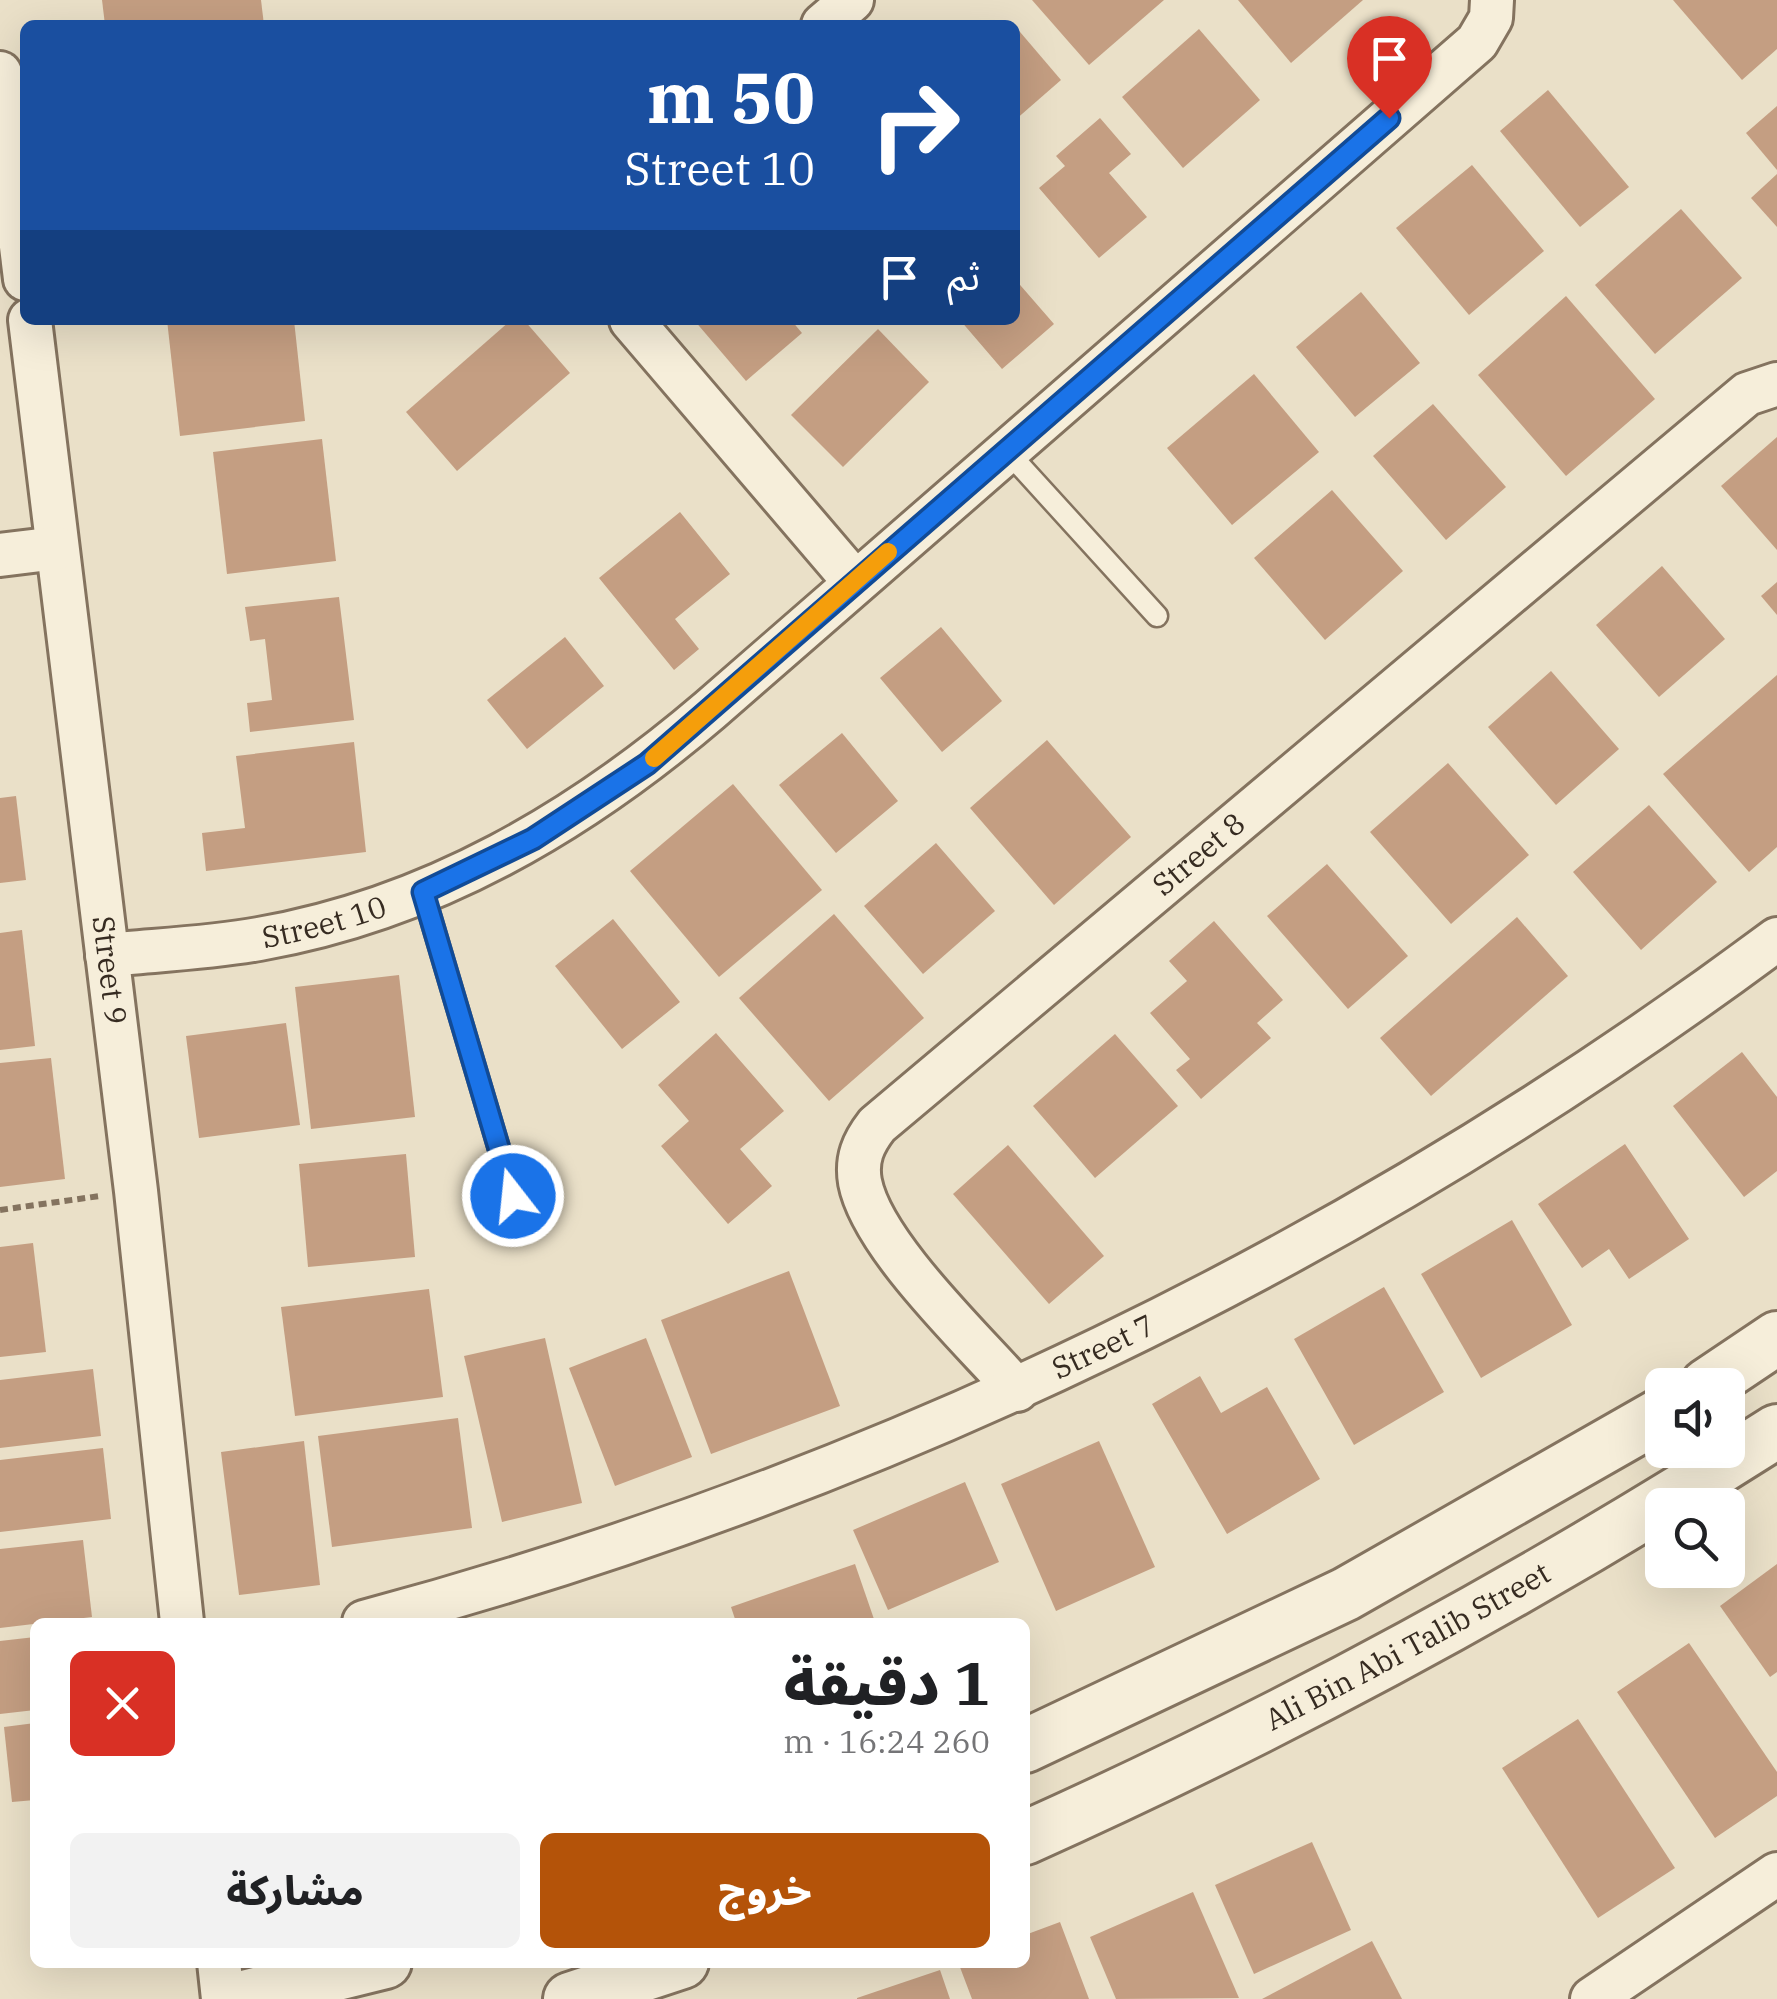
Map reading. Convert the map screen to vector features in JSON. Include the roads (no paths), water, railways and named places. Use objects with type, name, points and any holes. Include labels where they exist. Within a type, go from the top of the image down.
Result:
[{"type":"street","points":[[829,20],[852,0]]},
{"type":"street","name":"Street 10","points":[[107,956],[256,940],[348,918],[423,892],[533,839],[608,792],[685,732],[1477,42],[1490,18],[1492,0]]},
{"type":"street","points":[[0,73],[20,243]]},
{"type":"street","name":"Street 9","points":[[31,325],[136,1192],[182,1618]]},
{"type":"street","points":[[635,325],[854,582]]},
{"type":"street","name":"Street 8","points":[[1017,1390],[895,1251],[877,1223],[859,1179],[864,1142],[892,1113],[1747,394],[1777,384]]},
{"type":"street","points":[[0,554],[58,548]]},
{"type":"street","name":"Street 7","points":[[379,1618],[475,1592],[749,1500],[1017,1390],[1227,1288],[1414,1183],[1628,1046],[1777,939]]},
{"type":"street","points":[[1732,1368],[1777,1338]]},
{"type":"street","points":[[1045,1737],[1346,1594],[1645,1424]]},
{"type":"street","name":"Ali Bin Abi Talib Street","points":[[1030,1836],[1372,1670],[1654,1508],[1777,1431]]},
{"type":"street","points":[[1346,1594],[1330,1617],[1330,1644],[1346,1664],[1372,1670]]},
{"type":"street","points":[[1045,1737],[1090,1743],[1103,1772],[1095,1806]]},
{"type":"street","points":[[1592,1999],[1777,1874]]},
{"type":"street","points":[[221,1968],[224,1999]]},
{"type":"street","points":[[236,1999],[362,1968]]},
{"type":"street","points":[[570,1999],[664,1968]]},
{"type":"lane","points":[[1006,450],[1157,616]]},
{"type":"lane","points":[[423,892],[513,1196]]}]
